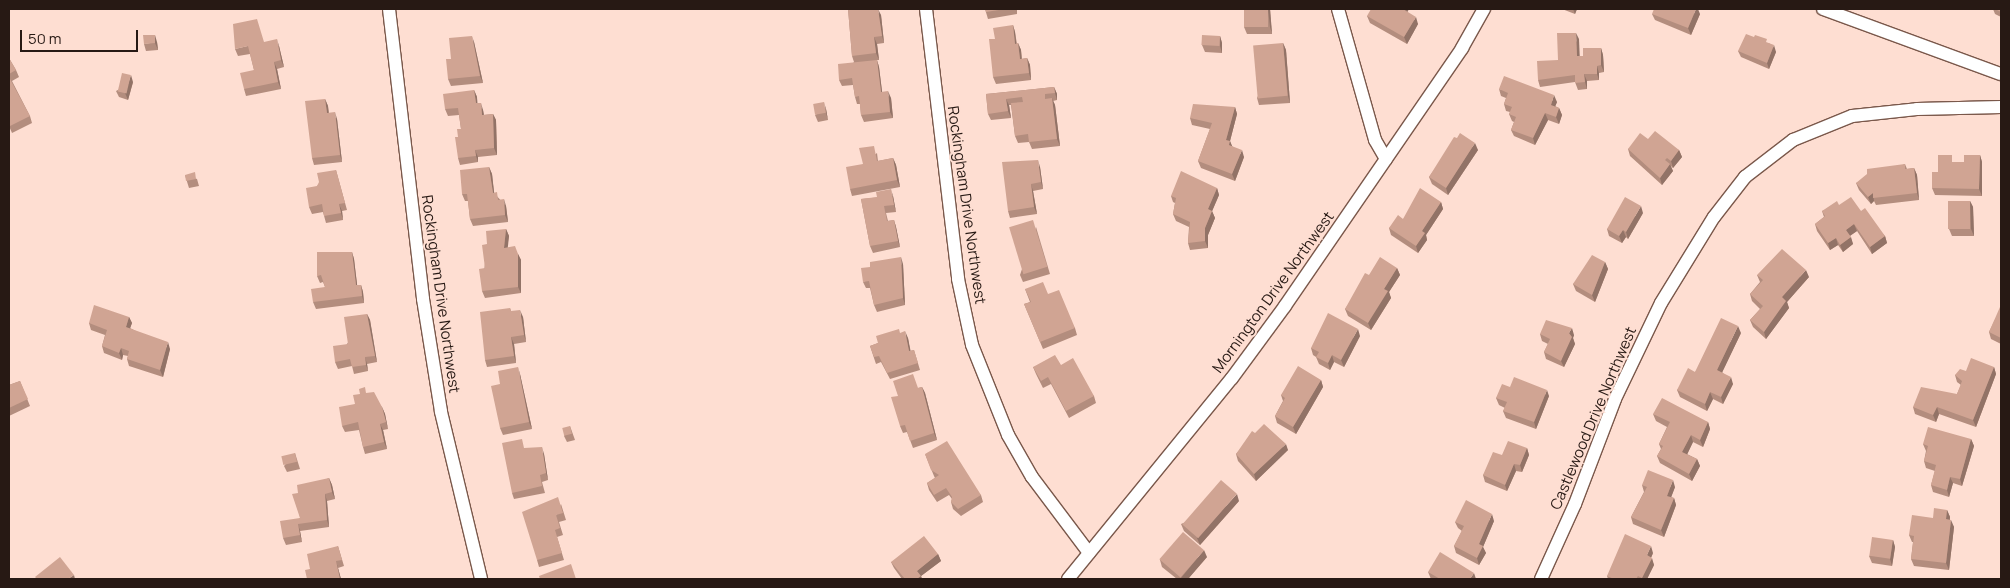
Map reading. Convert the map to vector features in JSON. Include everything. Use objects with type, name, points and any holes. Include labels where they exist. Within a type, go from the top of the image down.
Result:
[{"type":"street","name":"Rockingham Drive Northwest","points":[[389,9],[423,299],[441,412],[481,579]]},
{"type":"street","name":"Rockingham Drive Northwest","points":[[926,9],[958,279],[972,345],[1008,435],[1032,477],[1089,553]]},
{"type":"street","points":[[1338,9],[1376,140],[1386,159]]},
{"type":"street","name":"Mornington Drive Northwest","points":[[1068,579],[1232,378],[1462,48],[1484,9]]},
{"type":"street","points":[[1823,9],[2001,74]]},
{"type":"street","name":"Castlewood Drive Northwest","points":[[1542,579],[1575,504],[1615,399],[1657,310],[1695,246],[1745,178],[1793,140],[1852,116],[1917,109],[2001,107]]},
{"type":"building","points":[[848,9],[878,9],[882,36],[874,37],[876,53],[852,56]]},
{"type":"building","points":[[985,9],[1005,9],[986,12]]},
{"type":"building","points":[[1244,9],[1268,9],[1268,27],[1244,27]]},
{"type":"building","points":[[1371,9],[1403,9],[1416,17],[1404,37],[1367,16]]},
{"type":"building","points":[[1654,9],[1696,9],[1688,28],[1652,14]]},
{"type":"building","points":[[257,19],[264,42],[277,39],[281,60],[274,62],[278,82],[244,89],[240,73],[254,70],[248,46],[235,49],[233,24]]},
{"type":"building","points":[[1013,25],[1015,44],[1018,43],[1020,59],[1027,58],[1029,73],[993,77],[989,39],[995,39],[993,28]]},
{"type":"building","points":[[1557,33],[1576,33],[1577,56],[1583,56],[1583,48],[1601,48],[1601,65],[1597,66],[1597,74],[1584,74],[1585,82],[1575,83],[1575,75],[1538,80],[1537,61],[1558,60]]},
{"type":"building","points":[[1746,34],[1767,39],[1766,42],[1774,45],[1767,63],[1738,51]]},
{"type":"building","points":[[143,35],[155,35],[155,43],[144,44]]},
{"type":"building","points":[[1202,35],[1220,36],[1219,46],[1201,45]]},
{"type":"building","points":[[472,36],[480,76],[448,79],[446,59],[451,59],[449,38]]},
{"type":"building","points":[[1283,43],[1288,96],[1258,98],[1253,46]]},
{"type":"building","points":[[9,58],[16,70],[9,74]]},
{"type":"building","points":[[877,60],[881,92],[888,91],[890,112],[861,115],[859,96],[855,97],[852,78],[839,80],[838,64]]},
{"type":"building","points":[[122,73],[131,75],[126,94],[118,92]]},
{"type":"building","points":[[1504,76],[1554,95],[1551,105],[1559,108],[1556,117],[1545,113],[1533,138],[1511,130],[1516,117],[1509,114],[1512,107],[1504,104],[1508,93],[1499,89]]},
{"type":"building","points":[[9,80],[30,116],[10,126]]},
{"type":"building","points":[[1054,87],[1055,93],[1045,94],[1045,99],[1052,98],[1057,139],[1029,142],[1028,134],[1015,136],[1011,103],[1023,102],[1022,97],[1006,99],[1008,111],[988,114],[986,94]]},
{"type":"building","points":[[474,90],[476,103],[481,103],[482,115],[493,114],[494,148],[475,150],[476,156],[458,158],[455,137],[458,137],[457,129],[461,129],[458,108],[445,109],[443,94]]},
{"type":"building","points":[[325,99],[327,113],[335,112],[340,155],[312,158],[305,101]]},
{"type":"building","points":[[824,102],[826,113],[815,115],[813,104]]},
{"type":"building","points":[[1193,104],[1235,107],[1226,140],[1230,141],[1229,145],[1242,150],[1232,174],[1198,161],[1212,123],[1190,118]]},
{"type":"building","points":[[1655,131],[1679,150],[1671,161],[1667,158],[1665,160],[1670,164],[1660,178],[1628,149],[1640,133],[1648,139]]},
{"type":"building","points":[[1460,133],[1475,143],[1446,188],[1429,177],[1454,137],[1457,138]]},
{"type":"building","points":[[874,146],[877,161],[893,158],[897,180],[850,189],[846,167],[863,164],[859,148]]},
{"type":"building","points":[[1938,155],[1952,155],[1952,162],[1964,162],[1964,155],[1980,155],[1979,189],[1932,188],[1932,172],[1938,172]]},
{"type":"building","points":[[1038,160],[1041,182],[1031,184],[1034,207],[1008,211],[1002,162]]},
{"type":"building","points":[[1905,164],[1905,169],[1914,168],[1917,193],[1873,198],[1873,193],[1868,197],[1856,183],[1867,174],[1867,169]]},
{"type":"building","points":[[489,167],[493,193],[497,192],[498,200],[504,199],[505,215],[470,219],[467,194],[462,194],[460,170]]},
{"type":"building","points":[[336,170],[345,203],[339,204],[341,213],[324,216],[322,204],[309,207],[306,188],[317,186],[319,182],[317,173]]},
{"type":"building","points":[[1181,171],[1217,188],[1208,209],[1212,211],[1205,228],[1205,241],[1188,243],[1190,222],[1173,214],[1176,198],[1171,196]]},
{"type":"building","points":[[195,172],[196,179],[186,181],[185,175]]},
{"type":"building","points":[[1420,188],[1441,202],[1422,231],[1425,233],[1416,246],[1389,228],[1398,215],[1403,219]]},
{"type":"building","points":[[891,189],[894,205],[884,206],[887,221],[894,220],[898,241],[870,246],[861,199],[877,197],[876,192]]},
{"type":"building","points":[[1625,197],[1641,206],[1626,232],[1623,230],[1619,236],[1607,229]]},
{"type":"building","points":[[1851,197],[1861,211],[1865,208],[1885,236],[1870,247],[1854,224],[1846,230],[1851,237],[1840,245],[1836,238],[1828,243],[1815,224],[1825,216],[1822,211],[1837,201],[1839,205]]},
{"type":"building","points":[[1948,201],[1970,201],[1970,229],[1948,229]]},
{"type":"building","points":[[1033,220],[1047,267],[1023,274],[1009,227]]},
{"type":"building","points":[[506,229],[504,248],[515,246],[518,254],[518,287],[482,291],[479,269],[485,268],[482,245],[487,244],[486,231]]},
{"type":"building","points":[[1782,249],[1806,270],[1782,297],[1786,301],[1764,332],[1750,320],[1763,306],[1750,294],[1763,280],[1757,275]]},
{"type":"building","points":[[317,252],[352,252],[356,285],[361,285],[362,296],[313,302],[311,289],[325,287],[321,275],[317,276]]},
{"type":"building","points":[[1592,255],[1605,262],[1592,295],[1573,284]]},
{"type":"building","points":[[901,257],[903,298],[874,305],[869,281],[863,282],[861,268],[870,267],[870,262]]},
{"type":"building","points":[[1380,257],[1397,268],[1384,289],[1388,291],[1368,323],[1345,309],[1365,273],[1369,275]]},
{"type":"building","points":[[1043,282],[1048,294],[1059,290],[1075,328],[1040,342],[1024,304],[1031,302],[1025,289]]},
{"type":"building","points":[[94,305],[129,317],[126,327],[168,342],[160,370],[127,359],[129,351],[121,348],[119,353],[102,346],[107,330],[89,323]]},
{"type":"building","points":[[510,308],[511,311],[520,310],[524,335],[511,337],[514,356],[485,360],[480,312]]},
{"type":"building","points":[[2001,308],[2001,338],[1989,332]]},
{"type":"building","points":[[1328,313],[1358,329],[1341,360],[1332,355],[1328,363],[1316,357],[1319,352],[1311,348]]},
{"type":"building","points":[[367,314],[375,356],[365,357],[366,365],[352,367],[350,359],[335,362],[333,346],[348,344],[344,317]]},
{"type":"building","points":[[1721,318],[1738,326],[1717,370],[1731,377],[1721,397],[1710,392],[1705,404],[1677,390],[1688,368],[1695,372]]},
{"type":"building","points":[[1546,320],[1572,328],[1569,333],[1572,337],[1561,361],[1544,352],[1550,339],[1540,334]]},
{"type":"building","points":[[899,329],[900,333],[905,331],[909,351],[914,350],[918,363],[887,373],[879,356],[874,357],[870,346],[878,343],[876,336]]},
{"type":"building","points":[[1055,355],[1061,365],[1073,358],[1094,396],[1066,411],[1048,377],[1041,381],[1033,367]]},
{"type":"building","points":[[1971,358],[1994,367],[1973,420],[1937,407],[1933,415],[1913,407],[1921,387],[1957,394],[1962,381],[1955,375],[1960,369],[1966,371]]},
{"type":"building","points":[[1298,366],[1321,380],[1293,427],[1275,416],[1285,398],[1281,395]]},
{"type":"building","points":[[518,367],[529,422],[500,428],[491,386],[500,384],[498,371]]},
{"type":"building","points":[[913,374],[918,388],[922,387],[934,433],[910,441],[905,425],[900,426],[891,397],[898,396],[893,381]]},
{"type":"building","points":[[1514,377],[1547,390],[1534,422],[1503,411],[1507,402],[1496,398],[1502,384],[1510,387]]},
{"type":"building","points":[[20,381],[28,399],[9,408],[9,385]]},
{"type":"building","points":[[365,387],[366,393],[374,392],[382,407],[386,422],[380,424],[384,442],[363,447],[358,422],[342,426],[339,407],[355,404],[353,395],[360,394],[359,389]]},
{"type":"building","points":[[1662,398],[1708,422],[1700,440],[1691,435],[1682,452],[1697,459],[1689,474],[1657,456],[1663,446],[1659,444],[1670,422],[1653,414]]},
{"type":"building","points":[[1264,424],[1286,444],[1254,474],[1236,454],[1252,431],[1255,433]]},
{"type":"building","points":[[570,426],[572,434],[564,436],[562,428]]},
{"type":"building","points":[[1928,427],[1971,439],[1960,479],[1950,477],[1947,490],[1931,485],[1936,465],[1924,461],[1928,446],[1923,444]]},
{"type":"building","points":[[522,439],[524,448],[542,447],[546,473],[540,475],[542,486],[512,493],[502,443]]},
{"type":"building","points":[[947,441],[981,495],[958,509],[951,502],[952,497],[946,488],[934,495],[927,483],[939,475],[931,470],[925,454]]},
{"type":"building","points":[[1508,441],[1527,448],[1520,465],[1514,464],[1505,485],[1483,475],[1493,452],[1502,455]]},
{"type":"building","points":[[295,453],[297,462],[283,465],[281,456]]},
{"type":"building","points":[[1648,470],[1673,480],[1667,496],[1674,498],[1661,530],[1631,517],[1647,487],[1642,485]]},
{"type":"building","points":[[329,478],[332,492],[325,494],[327,520],[298,524],[300,535],[283,538],[280,521],[300,518],[292,494],[298,493],[297,485]]},
{"type":"building","points":[[1221,480],[1237,494],[1198,538],[1182,525]]},
{"type":"building","points":[[558,497],[563,513],[556,515],[560,528],[555,530],[562,553],[537,560],[522,512]]},
{"type":"building","points":[[1466,500],[1492,514],[1479,544],[1483,546],[1477,558],[1454,546],[1464,526],[1455,522]]},
{"type":"building","points":[[1934,508],[1947,510],[1946,519],[1951,520],[1946,563],[1911,559],[1914,536],[1909,535],[1912,515],[1933,518]]},
{"type":"building","points":[[1183,532],[1204,550],[1181,578],[1159,559]]},
{"type":"building","points":[[1625,534],[1651,546],[1647,555],[1652,558],[1642,578],[1638,576],[1636,579],[1614,579],[1607,576]]},
{"type":"building","points":[[924,536],[938,554],[917,571],[921,576],[917,579],[905,579],[891,562]]},
{"type":"building","points":[[1872,537],[1893,540],[1890,559],[1869,556]]},
{"type":"building","points":[[338,546],[342,560],[336,561],[340,579],[307,579],[305,570],[310,569],[307,554]]},
{"type":"building","points":[[1440,552],[1474,573],[1470,579],[1440,579],[1428,572]]},
{"type":"building","points":[[60,557],[74,575],[68,579],[37,579],[35,577]]},
{"type":"building","points":[[571,564],[576,579],[540,579],[539,576]]}]
